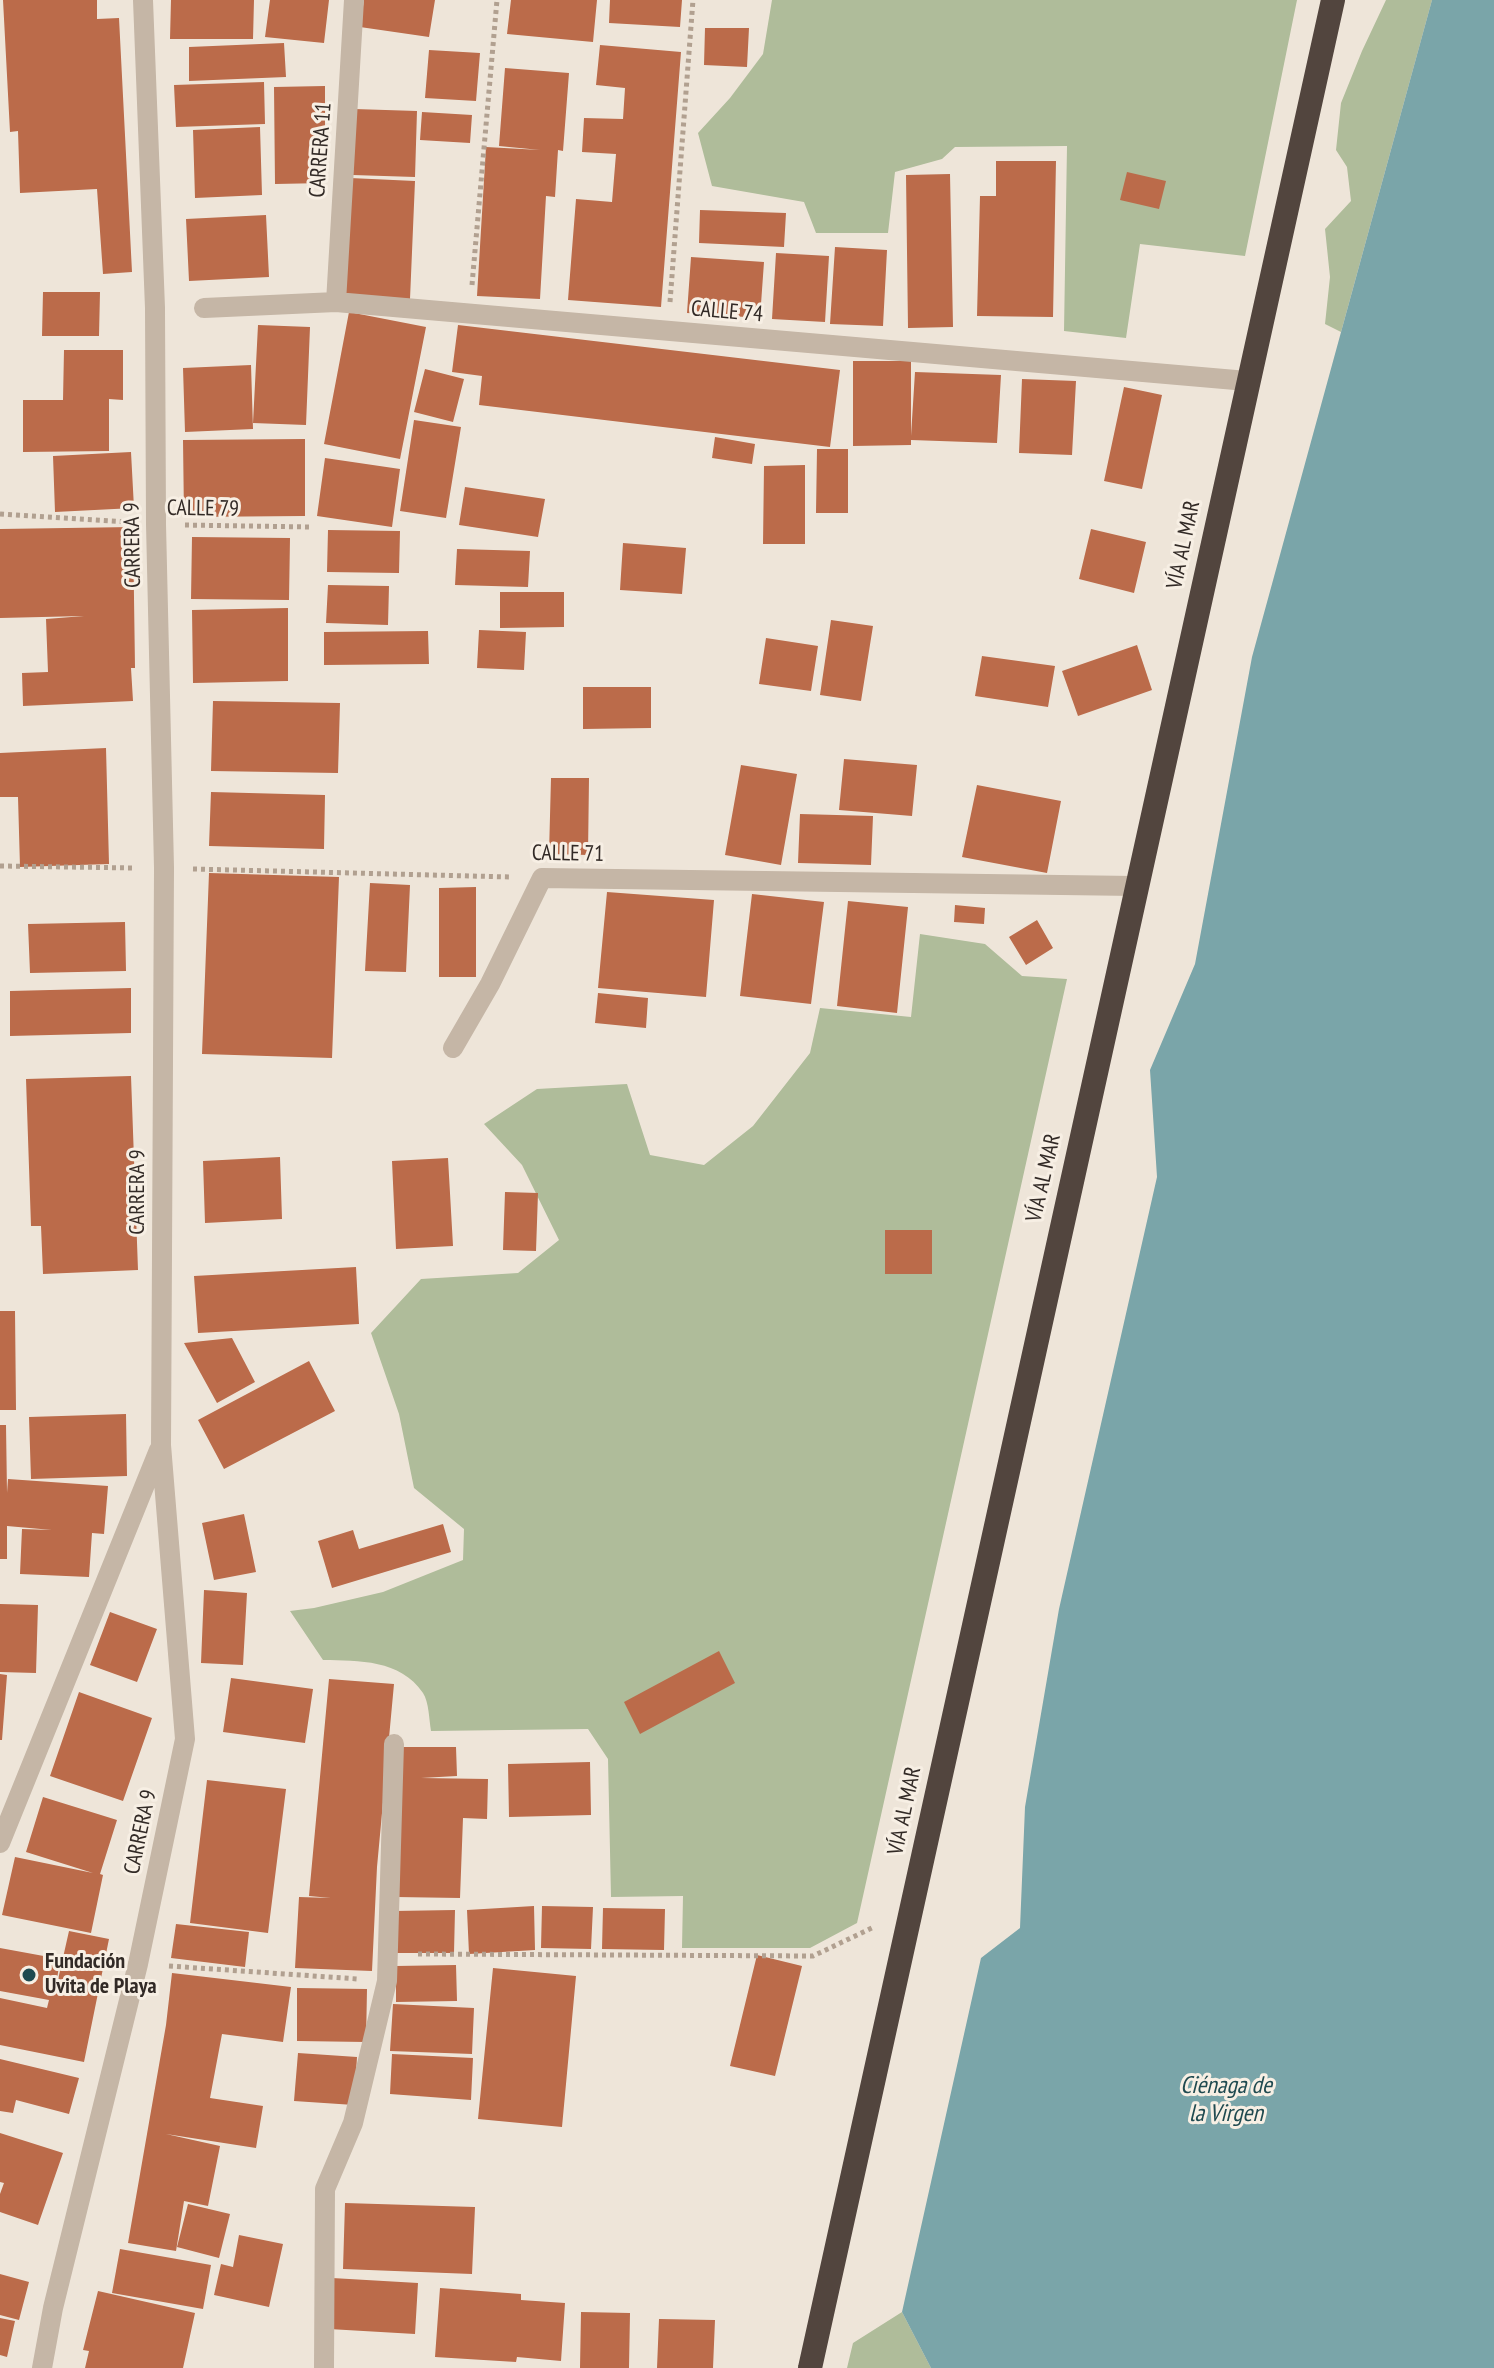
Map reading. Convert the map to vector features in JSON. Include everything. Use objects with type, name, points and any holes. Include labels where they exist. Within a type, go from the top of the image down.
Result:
[{"type":"highway","name":"VÍA AL MAR","points":[[810,2368],[1333,0]]},
{"type":"street","name":"CARRERA 9","points":[[42,2368],[53,2308],[138,1964],[185,1739],[161,1445],[164,868],[156,524],[155,308],[143,0]]},
{"type":"street","name":"CARRERA 11","points":[[336,302],[354,0]]},
{"type":"street","name":"CALLE 74","points":[[204,308],[336,302],[1247,381]]},
{"type":"street","name":"CALLE 71","points":[[542,878],[1135,886]]},
{"type":"street","points":[[453,1048],[490,984],[542,878]]},
{"type":"street","points":[[0,1843],[161,1445]]},
{"type":"street","points":[[324,2368],[325,2189],[353,2123],[387,1981],[394,1744]]},
{"type":"path","points":[[469,314],[497,0]]},
{"type":"path","points":[[668,331],[693,0]]},
{"type":"path","name":"CALLE 79","points":[[0,514],[156,524],[310,527]]},
{"type":"path","name":"CALLE 71","points":[[0,866],[542,878]]},
{"type":"path","points":[[389,1954],[813,1956],[910,1909]]},
{"type":"path","points":[[138,1964],[387,1981]]},
{"type":"green space","points":[[772,0],[1297,0],[1245,256],[1140,244],[1126,338],[1064,331],[1067,146],[955,147],[942,159],[895,172],[888,233],[816,233],[804,202],[712,186],[698,133],[730,98],[763,54]]},
{"type":"green space","points":[[1386,0],[1432,0],[1341,332],[1325,324],[1330,277],[1325,229],[1351,201],[1347,167],[1336,150],[1341,103]]},
{"type":"green space","points":[[920,934],[985,944],[1022,976],[1067,979],[857,1923],[810,1948],[682,1948],[683,1896],[611,1897],[608,1759],[588,1729],[431,1731],[425,1697],[414,1682],[378,1664],[323,1660],[290,1611],[383,1592],[463,1560],[464,1529],[414,1488],[399,1414],[371,1333],[421,1279],[518,1273],[559,1240],[522,1165],[484,1124],[537,1089],[627,1084],[650,1155],[704,1165],[753,1126],[810,1053],[820,1008],[911,1017]]},
{"type":"green space","points":[[902,2312],[931,2368],[847,2368],[853,2343]]},
{"type":"water","name":"Ciénaga de la Virgen","points":[[1432,0],[1494,0],[1494,2368],[931,2368],[902,2312],[981,1958],[1020,1928],[1025,1807],[1059,1609],[1157,1177],[1150,1070],[1195,964],[1252,657]]},
{"type":"building","points":[[3,0],[97,0],[97,19],[119,18],[132,272],[103,274],[97,189],[20,193],[18,131],[10,132]]},
{"type":"building","points":[[171,0],[254,0],[253,39],[170,39]]},
{"type":"building","points":[[270,0],[329,0],[324,43],[265,37]]},
{"type":"building","points":[[364,0],[435,0],[429,37],[360,27]]},
{"type":"building","points":[[511,0],[597,0],[593,42],[507,34]]},
{"type":"building","points":[[610,0],[682,0],[680,27],[609,23]]},
{"type":"building","points":[[705,28],[749,28],[747,67],[704,65]]},
{"type":"building","points":[[284,43],[286,77],[189,81],[189,47]]},
{"type":"building","points":[[600,45],[681,52],[661,307],[568,300],[576,199],[612,202],[616,154],[582,152],[584,118],[623,119],[625,88],[596,85]]},
{"type":"building","points":[[429,50],[480,53],[476,101],[425,98]]},
{"type":"building","points":[[505,68],[569,73],[563,151],[558,150],[555,197],[546,196],[540,299],[477,296],[486,147],[540,150],[499,146]]},
{"type":"building","points":[[264,82],[265,124],[176,127],[174,85]]},
{"type":"building","points":[[325,86],[325,183],[275,184],[274,87]]},
{"type":"building","points":[[354,109],[417,111],[415,177],[353,175]]},
{"type":"building","points":[[422,112],[472,115],[470,143],[420,140]]},
{"type":"building","points":[[260,127],[262,195],[195,198],[193,130]]},
{"type":"building","points":[[996,161],[1056,161],[1053,317],[977,316],[980,196],[996,196]]},
{"type":"building","points":[[1127,172],[1166,181],[1159,209],[1120,200]]},
{"type":"building","points":[[950,174],[953,327],[908,328],[906,175]]},
{"type":"building","points":[[350,178],[415,181],[410,299],[344,296]]},
{"type":"building","points":[[700,210],[786,213],[784,247],[699,243]]},
{"type":"building","points":[[266,215],[269,277],[189,281],[186,219]]},
{"type":"building","points":[[835,247],[887,250],[883,326],[830,324]]},
{"type":"building","points":[[776,253],[829,256],[825,322],[772,319]]},
{"type":"building","points":[[691,257],[764,262],[760,318],[687,313]]},
{"type":"building","points":[[43,292],[100,292],[99,336],[42,336]]},
{"type":"building","points":[[349,312],[426,327],[400,459],[324,444]]},
{"type":"building","points":[[258,325],[310,327],[306,425],[253,423]]},
{"type":"building","points":[[458,325],[840,370],[830,447],[479,405],[482,376],[452,372]]},
{"type":"building","points":[[64,350],[123,350],[123,400],[109,399],[109,451],[23,452],[23,400],[63,400]]},
{"type":"building","points":[[853,361],[911,361],[911,436],[915,372],[1001,375],[997,443],[911,440],[911,445],[853,446]]},
{"type":"building","points":[[251,365],[253,429],[185,432],[183,368]]},
{"type":"building","points":[[425,369],[464,379],[453,422],[414,412]]},
{"type":"building","points":[[1022,379],[1076,381],[1072,455],[1019,453]]},
{"type":"building","points":[[1124,387],[1162,395],[1142,489],[1104,481]]},
{"type":"building","points":[[414,420],[461,427],[446,518],[400,511]]},
{"type":"building","points":[[715,437],[755,444],[752,464],[712,458]]},
{"type":"building","points":[[305,439],[305,516],[184,517],[183,440]]},
{"type":"building","points":[[817,449],[848,449],[848,513],[816,513]]},
{"type":"building","points":[[131,452],[134,508],[55,512],[53,456]]},
{"type":"building","points":[[325,458],[400,469],[392,527],[317,516]]},
{"type":"building","points":[[805,465],[805,544],[763,544],[764,466]]},
{"type":"building","points":[[465,487],[545,499],[538,537],[459,525]]},
{"type":"building","points":[[133,527],[133,701],[23,706],[22,673],[48,672],[46,619],[84,616],[0,618],[0,529]]},
{"type":"building","points":[[1091,529],[1146,542],[1134,593],[1079,579]]},
{"type":"building","points":[[328,530],[400,531],[399,573],[327,572]]},
{"type":"building","points":[[192,537],[290,538],[289,600],[191,599]]},
{"type":"building","points":[[623,543],[686,548],[682,594],[620,590]]},
{"type":"building","points":[[457,549],[530,551],[528,587],[455,585]]},
{"type":"building","points":[[328,585],[389,586],[388,625],[326,623]]},
{"type":"building","points":[[500,592],[564,592],[564,627],[500,628]]},
{"type":"building","points":[[288,608],[288,681],[193,683],[192,610]]},
{"type":"building","points":[[831,620],[873,626],[861,701],[820,695]]},
{"type":"building","points":[[479,630],[526,632],[524,670],[477,668]]},
{"type":"building","points":[[428,631],[429,664],[324,665],[324,632]]},
{"type":"building","points":[[766,638],[818,646],[811,691],[759,684]]},
{"type":"building","points":[[1137,645],[1152,690],[1078,716],[1062,671]]},
{"type":"building","points":[[982,656],[1055,666],[1048,707],[975,696]]},
{"type":"building","points":[[583,687],[651,687],[651,728],[583,729]]},
{"type":"building","points":[[213,701],[340,703],[338,773],[211,771]]},
{"type":"building","points":[[106,748],[109,864],[20,867],[18,797],[0,797],[0,753]]},
{"type":"building","points":[[844,759],[917,765],[912,816],[839,810]]},
{"type":"building","points":[[741,765],[797,774],[781,865],[725,855]]},
{"type":"building","points":[[551,778],[589,778],[588,855],[549,854]]},
{"type":"building","points":[[977,785],[1061,801],[1047,873],[962,857]]},
{"type":"building","points":[[211,792],[325,795],[324,849],[209,846]]},
{"type":"building","points":[[800,814],[873,816],[871,865],[798,863]]},
{"type":"building","points":[[209,873],[339,877],[332,1058],[202,1054]]},
{"type":"building","points":[[370,883],[410,885],[406,972],[365,971]]},
{"type":"building","points":[[476,887],[476,977],[439,977],[439,888]]},
{"type":"building","points":[[607,892],[714,900],[706,997],[598,988]]},
{"type":"building","points":[[752,894],[824,902],[811,1004],[740,996]]},
{"type":"building","points":[[848,901],[908,907],[897,1013],[837,1006]]},
{"type":"building","points":[[955,905],[985,908],[984,924],[954,922]]},
{"type":"building","points":[[1037,920],[1053,948],[1026,965],[1009,937]]},
{"type":"building","points":[[125,922],[126,971],[30,973],[28,924]]},
{"type":"building","points":[[131,988],[131,1033],[10,1036],[10,991]]},
{"type":"building","points":[[598,993],[648,998],[646,1028],[595,1023]]},
{"type":"building","points":[[131,1076],[138,1270],[43,1274],[41,1226],[31,1226],[26,1079]]},
{"type":"building","points":[[280,1157],[282,1219],[205,1223],[203,1161]]},
{"type":"building","points":[[448,1158],[453,1246],[396,1249],[392,1161]]},
{"type":"building","points":[[505,1192],[538,1193],[536,1251],[503,1250]]},
{"type":"building","points":[[885,1230],[932,1230],[932,1274],[885,1274]]},
{"type":"building","points":[[356,1267],[359,1324],[198,1333],[194,1276]]},
{"type":"building","points":[[0,1311],[15,1311],[16,1410],[0,1410]]},
{"type":"building","points":[[232,1338],[255,1382],[217,1403],[184,1343]]},
{"type":"building","points":[[309,1361],[335,1411],[224,1469],[198,1420]]},
{"type":"building","points":[[126,1414],[127,1476],[31,1479],[29,1417]]},
{"type":"building","points":[[0,1425],[6,1425],[7,1493],[8,1479],[108,1486],[104,1534],[92,1533],[89,1577],[20,1574],[22,1529],[52,1530],[7,1526],[7,1559],[0,1559]]},
{"type":"building","points":[[244,1514],[256,1572],[214,1580],[202,1523]]},
{"type":"building","points":[[443,1524],[451,1552],[332,1588],[318,1541],[353,1530],[359,1549]]},
{"type":"building","points":[[204,1590],[247,1593],[243,1665],[201,1663]]},
{"type":"building","points":[[0,1604],[38,1605],[36,1673],[0,1672]]},
{"type":"building","points":[[110,1612],[157,1629],[137,1682],[90,1665]]},
{"type":"building","points":[[719,1651],[735,1683],[640,1734],[624,1702]]},
{"type":"building","points":[[0,1674],[7,1675],[2,1740],[0,1740]]},
{"type":"building","points":[[231,1678],[313,1689],[305,1743],[223,1732]]},
{"type":"building","points":[[329,1679],[394,1684],[377,1867],[372,1971],[295,1968],[299,1897],[331,1898],[309,1896]]},
{"type":"building","points":[[79,1692],[152,1718],[123,1801],[50,1776]]},
{"type":"building","points":[[400,1747],[456,1747],[457,1776],[421,1778],[488,1779],[487,1819],[463,1818],[460,1898],[396,1897]]},
{"type":"building","points":[[590,1762],[591,1815],[509,1817],[508,1764]]},
{"type":"building","points":[[207,1780],[286,1789],[268,1933],[190,1923]]},
{"type":"building","points":[[43,1797],[117,1820],[100,1874],[103,1875],[91,1933],[2,1915],[15,1857],[93,1873],[26,1852]]},
{"type":"building","points":[[534,1906],[535,1950],[469,1954],[467,1910]]},
{"type":"building","points":[[542,1906],[593,1907],[591,1949],[541,1948]]},
{"type":"building","points":[[603,1908],[665,1909],[664,1950],[602,1949]]},
{"type":"building","points":[[455,1910],[454,1953],[394,1953],[394,1911]]},
{"type":"building","points":[[176,1924],[249,1932],[245,1967],[171,1958]]},
{"type":"building","points":[[69,1931],[109,1939],[84,2062],[0,2045],[0,1998],[47,2008],[49,2000],[0,1991],[0,1948],[60,1959],[55,1993]]},
{"type":"building","points":[[757,1955],[802,1966],[775,2076],[730,2066]]},
{"type":"building","points":[[456,1965],[457,2001],[396,2002],[396,1966]]},
{"type":"building","points":[[493,1968],[576,1976],[562,2127],[478,2119]]},
{"type":"building","points":[[172,1973],[291,1987],[283,2042],[222,2034],[210,2098],[263,2106],[256,2148],[166,2134],[220,2146],[208,2206],[184,2201],[176,2251],[128,2243],[166,2025]]},
{"type":"building","points":[[297,1988],[367,1989],[366,2042],[297,2041]]},
{"type":"building","points":[[393,2004],[474,2008],[472,2054],[390,2051]]},
{"type":"building","points":[[298,2053],[357,2057],[354,2105],[294,2101]]},
{"type":"building","points":[[392,2054],[473,2058],[471,2100],[390,2094]]},
{"type":"building","points":[[0,2059],[79,2078],[69,2114],[16,2100],[13,2113],[0,2111]]},
{"type":"building","points":[[0,2133],[63,2153],[38,2225],[0,2212],[0,2194],[4,2183],[0,2182]]},
{"type":"building","points":[[345,2203],[475,2207],[472,2274],[343,2269]]},
{"type":"building","points":[[188,2204],[230,2214],[219,2258],[177,2247]]},
{"type":"building","points":[[239,2235],[283,2244],[269,2307],[214,2295],[221,2264],[233,2267]]},
{"type":"building","points":[[120,2249],[211,2265],[203,2309],[112,2293]]},
{"type":"building","points":[[0,2274],[29,2282],[19,2320],[0,2315]]},
{"type":"building","points":[[332,2278],[418,2283],[415,2334],[329,2329]]},
{"type":"building","points":[[440,2288],[521,2294],[521,2300],[565,2303],[561,2361],[517,2357],[516,2362],[435,2357]]},
{"type":"building","points":[[98,2291],[195,2313],[183,2368],[85,2368],[89,2351],[83,2350]]},
{"type":"building","points":[[581,2312],[630,2313],[629,2368],[580,2368]]},
{"type":"building","points":[[0,2318],[15,2321],[7,2357],[0,2355]]},
{"type":"building","points":[[659,2319],[715,2320],[713,2368],[657,2368]]},
{"type":"place","name":"Fundación Uvita de Playa","points":[[29,1975]]}]
